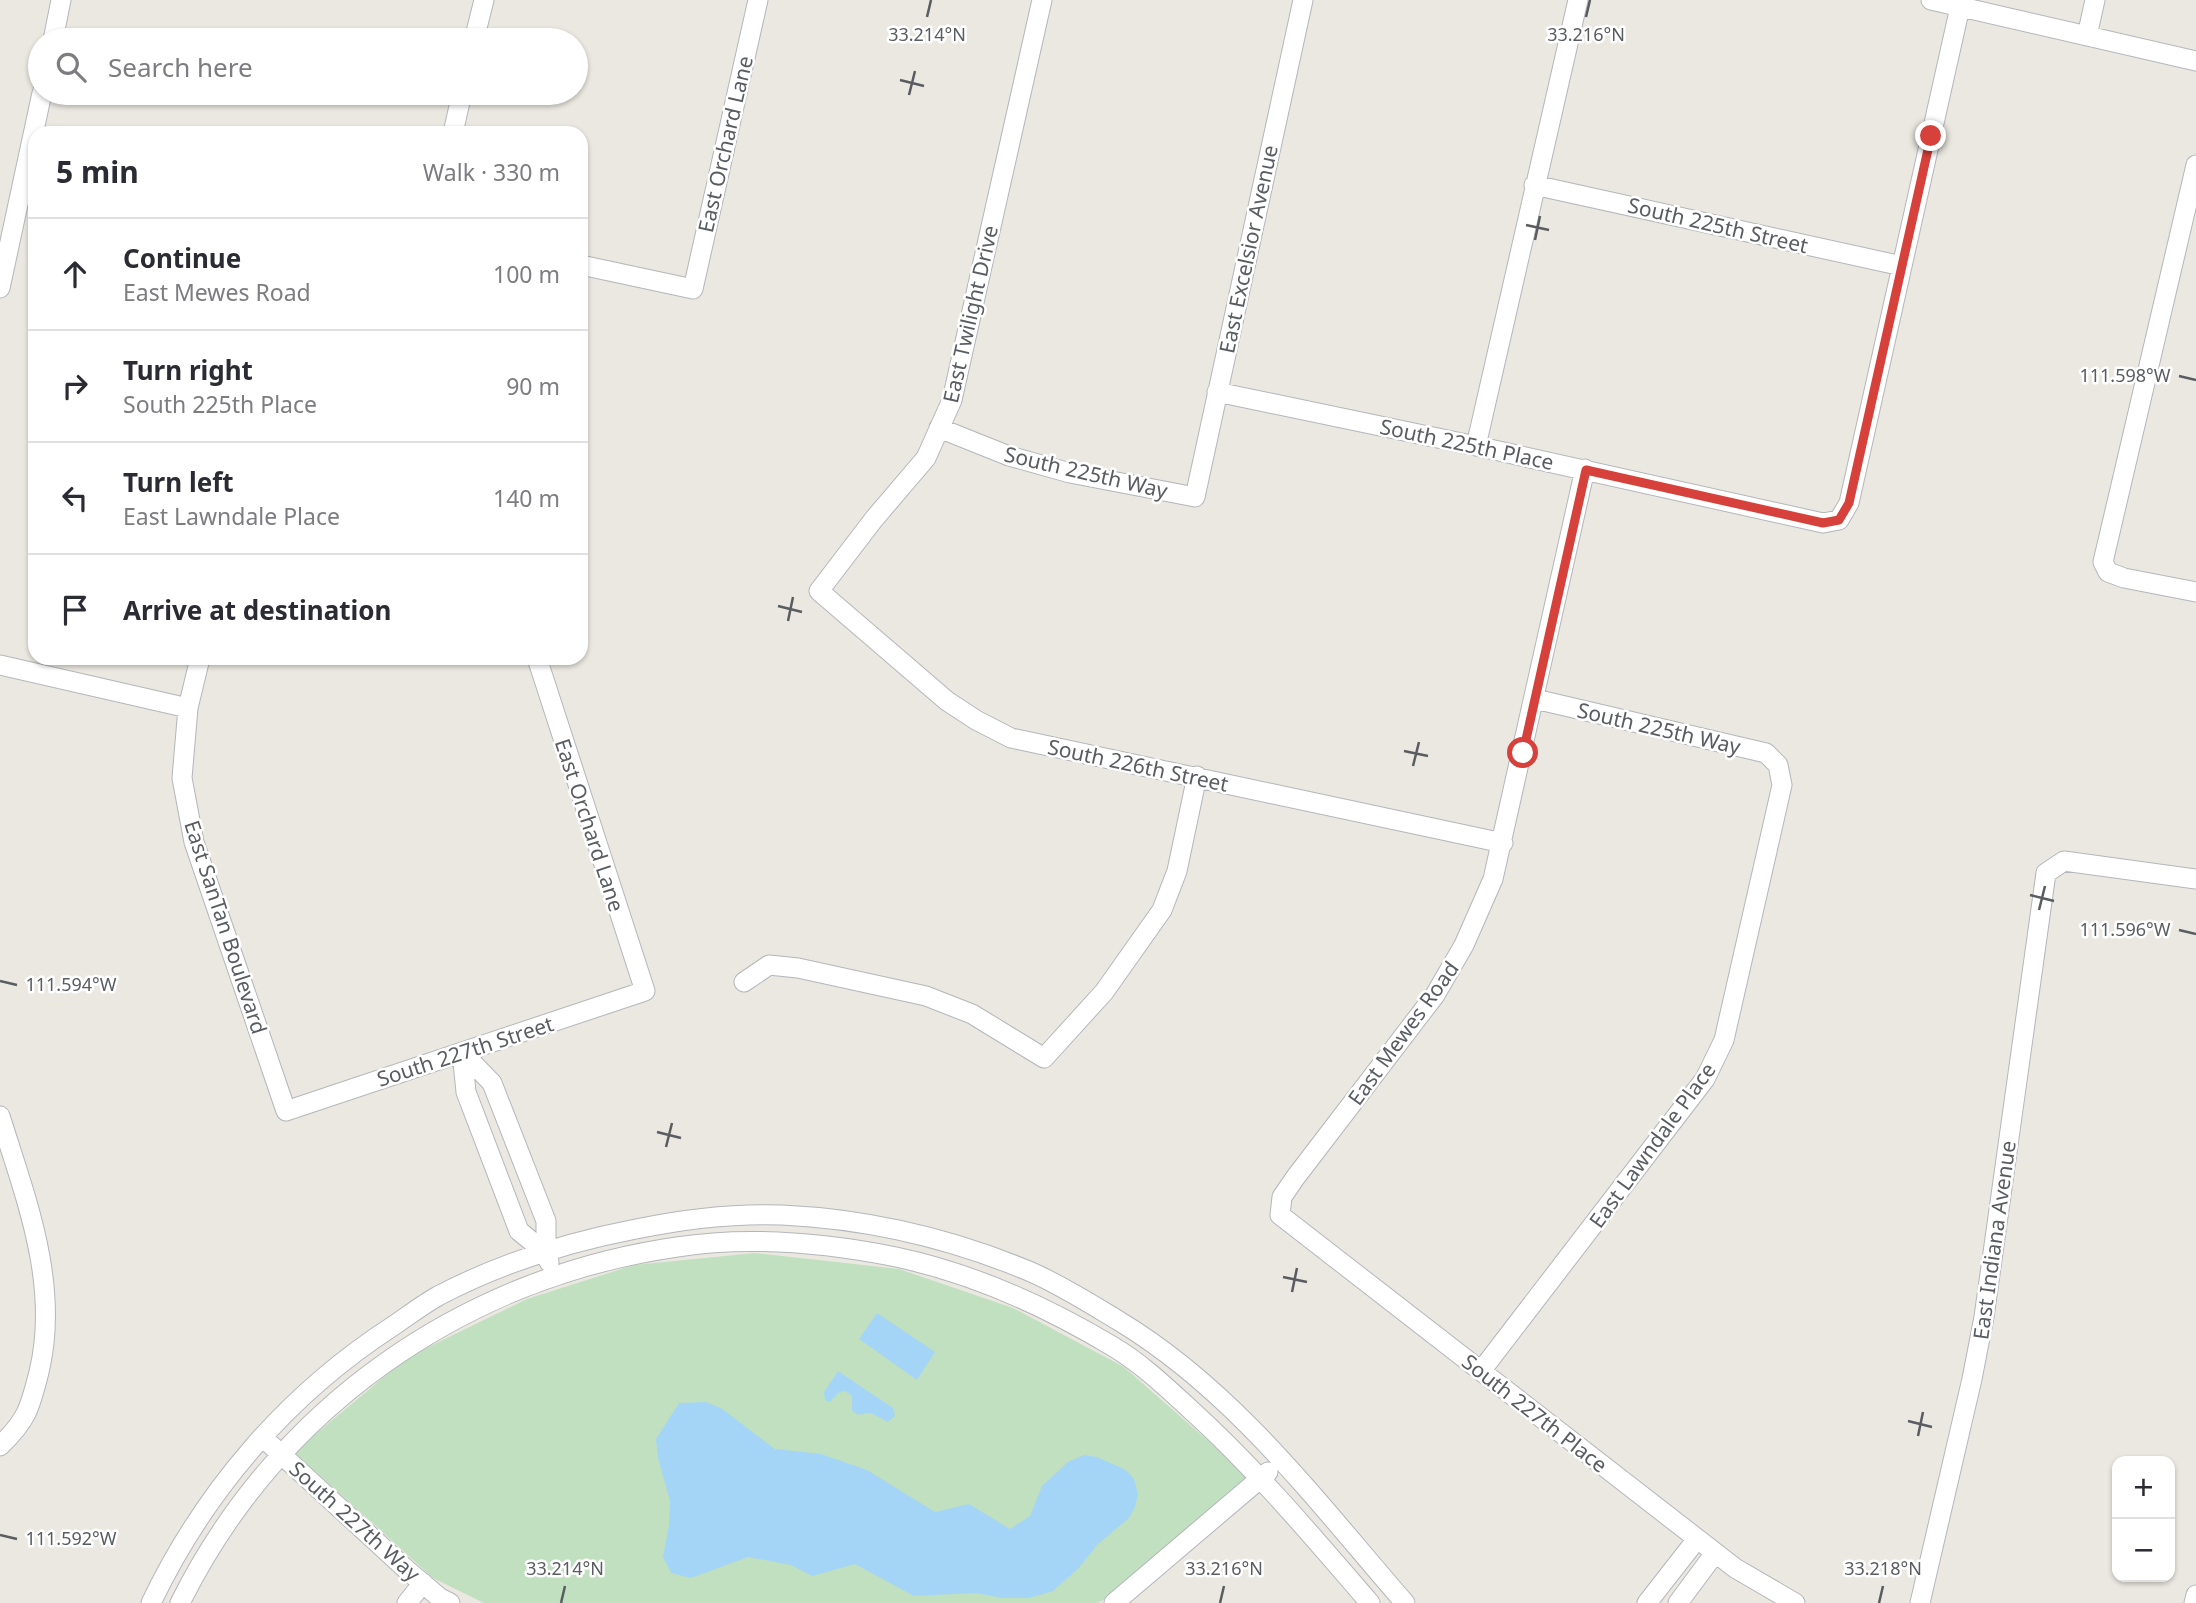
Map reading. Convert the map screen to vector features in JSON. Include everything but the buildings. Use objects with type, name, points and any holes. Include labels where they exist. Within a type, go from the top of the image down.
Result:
[{"type":"street","points":[[55,28],[61,0]]},
{"type":"street","points":[[477,28],[484,0]]},
{"type":"street","name":"East Orchard Lane","points":[[588,266],[693,289],[758,0]]},
{"type":"street","name":"East Twilight Drive","points":[[818,591],[926,458],[952,400],[1042,0]]},
{"type":"street","name":"East Excelsior Avenue","points":[[1195,497],[1303,0]]},
{"type":"street","points":[[1476,446],[1578,0]]},
{"type":"street","points":[[1931,0],[2196,61]]},
{"type":"street","points":[[2087,36],[2095,0]]},
{"type":"street","points":[[1902,266],[1960,7]]},
{"type":"street","points":[[36,126],[40,105]]},
{"type":"street","points":[[455,126],[459,105]]},
{"type":"street","points":[[2196,165],[2103,562],[2108,572],[2124,578],[2196,592]]},
{"type":"street","points":[[0,288],[28,168]]},
{"type":"street","name":"South 225th Street","points":[[1534,184],[1902,266]]},
{"type":"street","name":"South 225th Place","points":[[1217,392],[1823,523],[1839,520],[1849,503],[1902,266]]},
{"type":"street","name":"South 225th Way","points":[[939,428],[1009,456],[1070,472],[1195,497]]},
{"type":"street","name":"East Mewes Road","points":[[1280,1215],[1282,1198],[1295,1178],[1435,995],[1464,945],[1493,879],[1586,470]]},
{"type":"street","name":"South 226th Street","points":[[818,591],[947,701],[1011,738],[1503,843]]},
{"type":"street","points":[[0,664],[188,708]]},
{"type":"street","name":"East SanTan Boulevard","points":[[198,665],[188,708],[182,778],[194,842],[286,1111]]},
{"type":"street","name":"East Orchard Lane","points":[[539,665],[645,991]]},
{"type":"street","name":"South 225th Way","points":[[1535,699],[1766,753],[1778,765]]},
{"type":"street","name":"East Lawndale Place","points":[[1480,1371],[1710,1069],[1724,1040],[1782,785],[1778,765]]},
{"type":"street","points":[[744,982],[769,965],[798,968],[926,996],[972,1014],[1044,1058],[1104,992],[1162,910],[1177,871],[1197,776]]},
{"type":"street","name":"East Indiana Avenue","points":[[1920,1603],[1984,1317],[2046,873],[2064,861],[2196,879]]},
{"type":"street","name":"South 227th Street","points":[[286,1111],[645,991]]},
{"type":"street","points":[[462,1052],[492,1083],[546,1221],[546,1253],[553,1277]]},
{"type":"street","points":[[462,1052],[466,1092],[519,1231],[546,1253]]},
{"type":"street","points":[[0,1116],[32,1220],[43,1273],[47,1327],[30,1409],[18,1429],[0,1446]]},
{"type":"street","points":[[490,1158],[517,1147]]},
{"type":"street","points":[[151,1603],[196,1521],[240,1461],[262,1437],[300,1398],[373,1339],[436,1297],[491,1272],[601,1236],[677,1221],[779,1215],[867,1224],[959,1245],[1032,1273],[1121,1322],[1195,1375],[1234,1410],[1405,1603]]},
{"type":"street","name":"South 227th Place","points":[[1280,1215],[1715,1553],[1735,1568],[1795,1603]]},
{"type":"street","points":[[180,1603],[194,1573],[225,1525],[254,1483],[280,1453],[358,1383],[420,1338],[457,1318],[553,1277],[632,1255],[679,1246],[772,1242],[852,1250],[940,1268],[1019,1297],[1114,1347],[1166,1387],[1235,1450],[1370,1603]]},
{"type":"street","name":"South 227th Way","points":[[262,1437],[423,1583],[450,1603]]},
{"type":"street","points":[[1114,1603],[1280,1461]]},
{"type":"street","points":[[1647,1603],[1697,1539]]},
{"type":"street","points":[[1678,1603],[1715,1553]]},
{"type":"street","points":[[407,1603],[423,1583]]},
{"type":"street","points":[[2194,1603],[2196,1595]]},
{"type":"green space","points":[[755,1253],[899,1269],[1013,1308],[1124,1367],[1248,1476],[1106,1599],[1097,1603],[484,1603],[433,1578],[294,1452],[408,1357],[527,1299],[634,1265]]},
{"type":"water","points":[[877,1313],[935,1352],[917,1380],[859,1339]]},
{"type":"water","points":[[838,1371],[893,1408],[895,1416],[888,1422],[871,1413],[856,1414],[852,1410],[852,1396],[845,1391],[838,1393],[830,1402],[825,1400],[824,1392]]},
{"type":"water","points":[[706,1402],[721,1408],[775,1449],[821,1454],[867,1470],[935,1512],[969,1504],[1010,1529],[1030,1516],[1042,1486],[1068,1462],[1084,1455],[1097,1457],[1126,1470],[1134,1479],[1138,1494],[1129,1518],[1097,1545],[1078,1569],[1053,1591],[1029,1598],[1002,1598],[976,1593],[914,1596],[855,1564],[812,1576],[791,1565],[748,1557],[691,1578],[671,1573],[663,1557],[670,1501],[658,1458],[656,1439],[679,1403]]},
{"type":"route","points":[[1523,753],[1586,470],[1823,523],[1839,520],[1849,503],[1931,136]]}]
